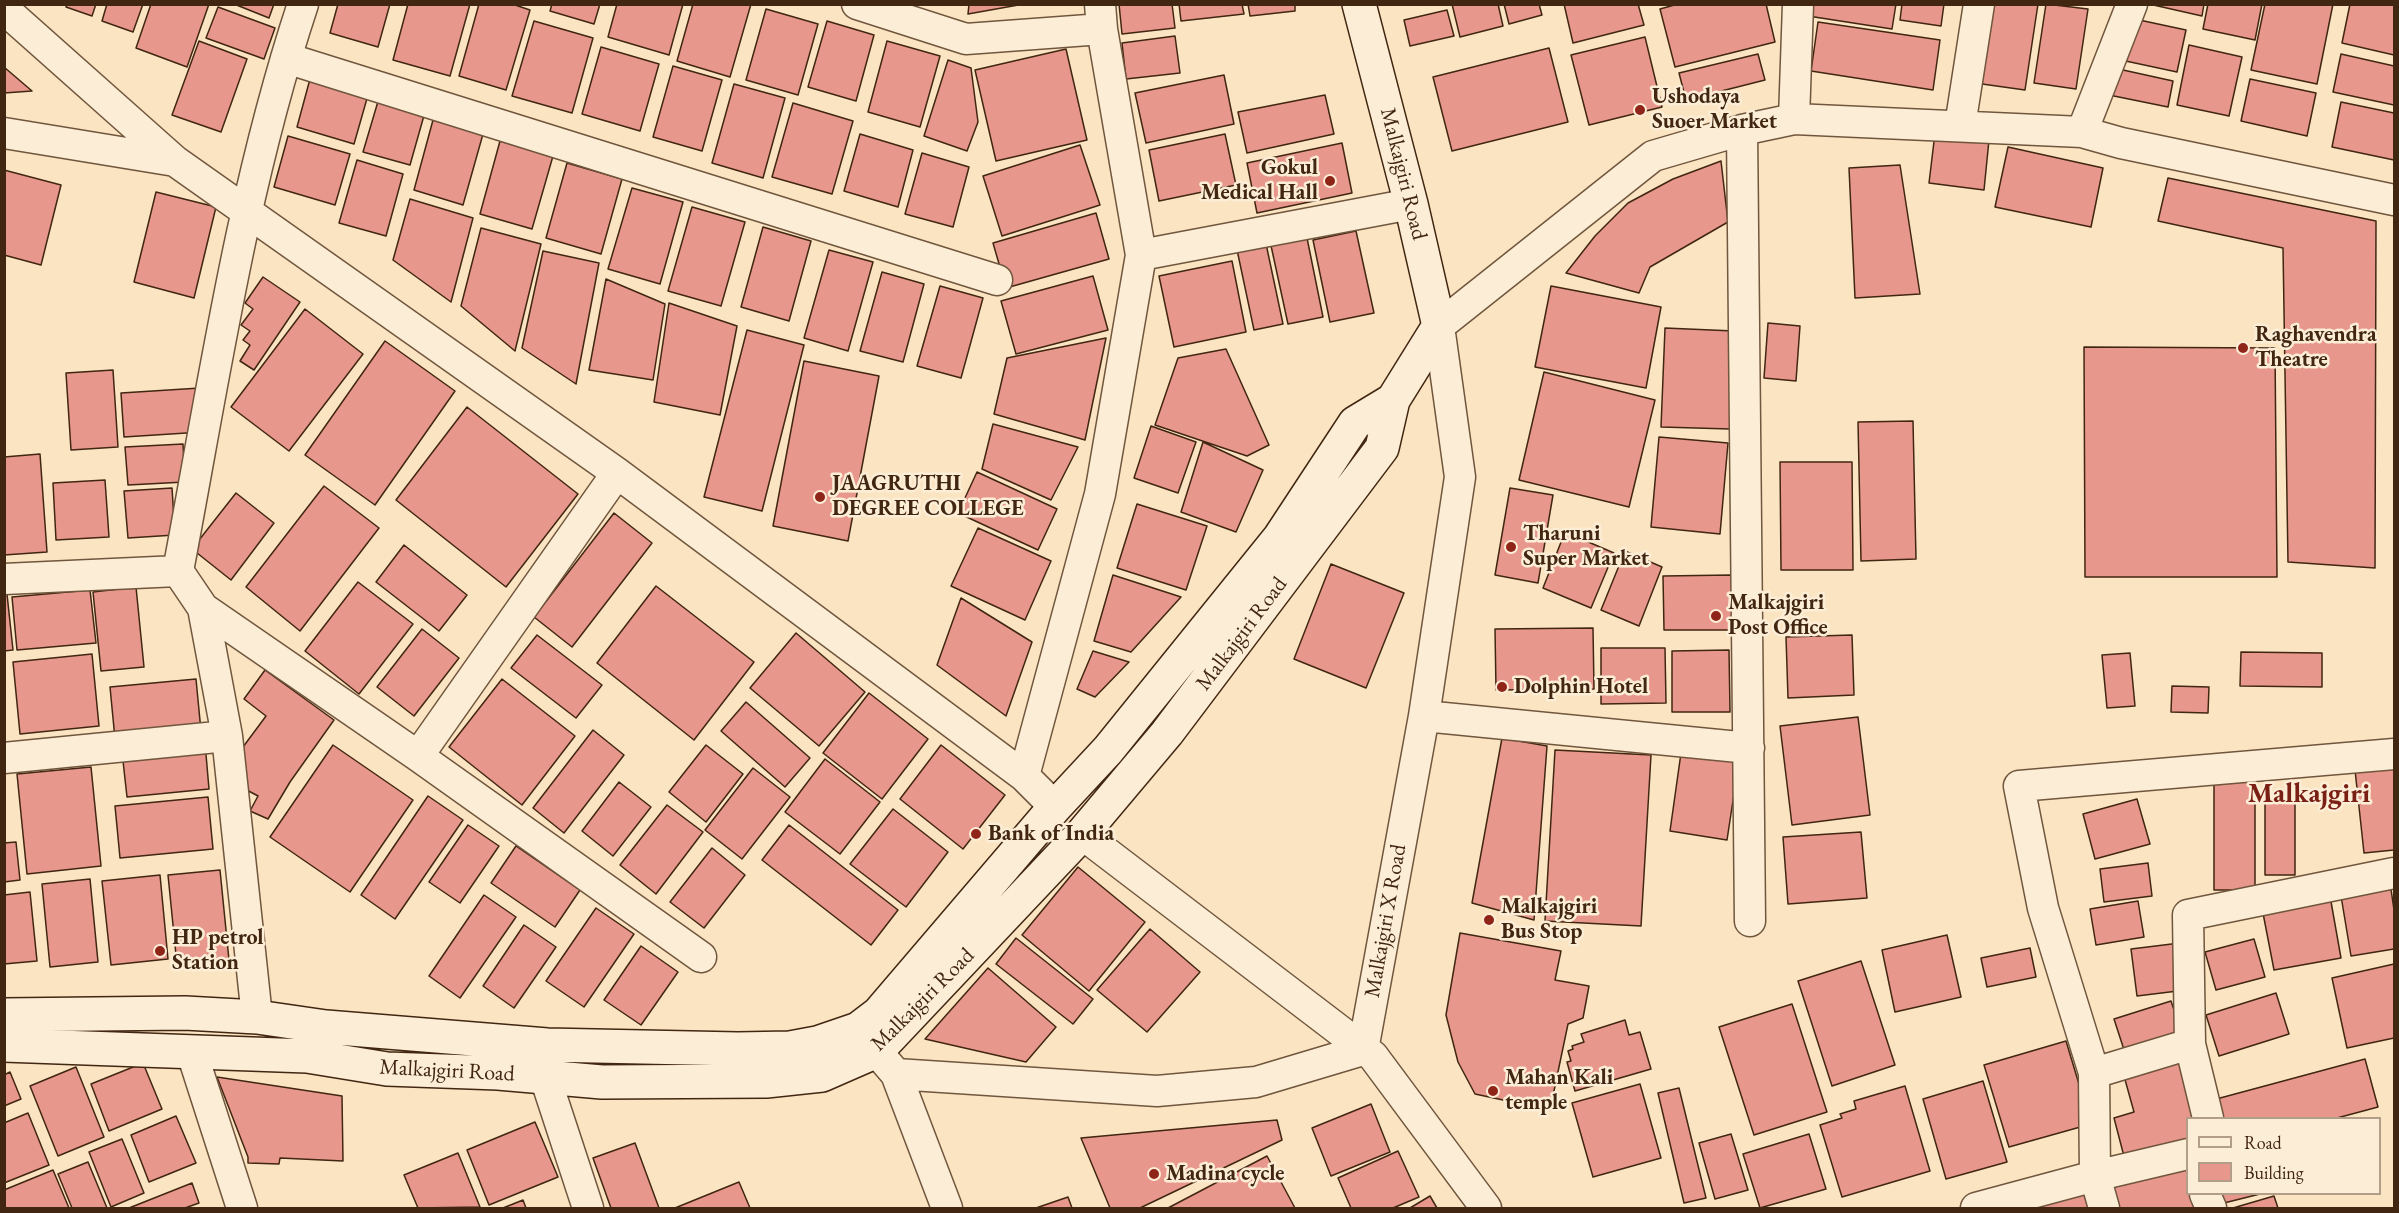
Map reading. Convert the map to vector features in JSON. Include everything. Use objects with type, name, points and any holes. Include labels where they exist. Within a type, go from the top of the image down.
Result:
[{"type":"main road","name":"Malkajgiri Road","points":[[4,1045],[307,1056],[387,1069],[498,1073],[602,1082],[765,1081],[822,1075],[877,1051],[1082,834],[1167,733],[1382,448],[1393,400],[1439,326],[1411,204],[1360,6]]},
{"type":"main road","name":"Malkajgiri Road","points":[[877,1051],[879,1012],[1055,807],[1108,750],[1280,537],[1355,423],[1393,400]]},
{"type":"main road","name":"Malkajgiri Road","points":[[4,1015],[185,1013],[257,1017],[326,1027],[547,1045],[714,1049],[790,1048],[817,1043],[877,1051]]},
{"type":"street","points":[[303,4],[286,58],[246,211],[178,571],[203,608],[418,756],[701,957]]},
{"type":"street","points":[[857,4],[966,39],[1101,17],[1141,255],[1100,494],[1024,776]]},
{"type":"street","points":[[1794,119],[1798,4]]},
{"type":"street","points":[[1960,126],[1979,4]]},
{"type":"street","points":[[2082,132],[2132,4]]},
{"type":"street","points":[[4,9],[175,160],[617,473],[1024,776],[1055,807]]},
{"type":"street","points":[[286,58],[997,280]]},
{"type":"street","points":[[1439,326],[1653,156],[1742,130],[1794,119],[2082,132],[2121,143],[2394,200]]},
{"type":"street","points":[[1742,130],[1750,921]]},
{"type":"street","points":[[4,133],[175,160]]},
{"type":"street","points":[[1141,255],[1411,204]]},
{"type":"street","name":"Malkajgiri X Road","points":[[1363,1050],[1424,716],[1460,477],[1439,326]]},
{"type":"street","points":[[418,756],[617,473]]},
{"type":"street","points":[[4,579],[178,571]]},
{"type":"street","points":[[203,608],[228,736],[257,1017]]},
{"type":"street","points":[[1424,716],[1749,747]]},
{"type":"street","points":[[4,758],[228,736]]},
{"type":"street","points":[[2104,1209],[2095,1176],[2094,1073],[2043,908],[2019,786],[2394,754]]},
{"type":"street","points":[[1082,834],[1373,1056],[1486,1209]]},
{"type":"street","points":[[2208,1117],[2190,1044],[2188,915],[2394,873]]},
{"type":"street","points":[[2094,1073],[2190,1044]]},
{"type":"street","points":[[877,1051],[1157,1091],[1256,1082],[1363,1050]]},
{"type":"street","points":[[877,1051],[947,1209]]},
{"type":"street","points":[[192,1053],[242,1209]]},
{"type":"street","points":[[545,1077],[588,1209]]},
{"type":"street","points":[[1976,1209],[2095,1176],[2186,1154]]},
{"type":"street","points":[[2205,1195],[2211,1209]]},
{"type":"building","points":[[67,4],[96,4],[92,16],[66,7]]},
{"type":"building","points":[[107,4],[143,4],[133,32],[102,21]]},
{"type":"building","points":[[151,4],[209,4],[187,67],[136,48]]},
{"type":"building","points":[[234,4],[274,4],[269,18]]},
{"type":"building","points":[[338,4],[390,4],[378,47],[330,33]]},
{"type":"building","points":[[408,4],[470,4],[450,76],[393,60]]},
{"type":"building","points":[[479,4],[512,4],[530,10],[506,90],[459,76]]},
{"type":"building","points":[[552,4],[600,4],[594,24],[550,11]]},
{"type":"building","points":[[617,4],[683,4],[669,55],[608,37]]},
{"type":"building","points":[[693,4],[751,4],[730,77],[677,61]]},
{"type":"building","points":[[969,4],[1024,4],[968,14]]},
{"type":"building","points":[[1119,4],[1172,4],[1175,28],[1122,34]]},
{"type":"building","points":[[1179,4],[1242,4],[1244,14],[1181,21]]},
{"type":"building","points":[[1248,4],[1295,4],[1295,11],[1250,16]]},
{"type":"building","points":[[1452,4],[1498,4],[1503,26],[1460,37]]},
{"type":"building","points":[[1504,4],[1539,4],[1542,15],[1509,24]]},
{"type":"building","points":[[1564,4],[1638,4],[1644,25],[1573,43]]},
{"type":"building","points":[[1678,4],[1766,4],[1775,42],[1675,67],[1660,9]]},
{"type":"building","points":[[1809,4],[1896,4],[1892,29],[1808,16]]},
{"type":"building","points":[[1902,4],[1944,4],[1941,26],[1900,20]]},
{"type":"building","points":[[1986,4],[2038,4],[2025,90],[1975,83]]},
{"type":"building","points":[[2046,4],[2088,9],[2076,89],[2034,83]]},
{"type":"building","points":[[2149,4],[2204,4],[2202,16]]},
{"type":"building","points":[[2208,4],[2262,4],[2255,40],[2203,29]]},
{"type":"building","points":[[2265,4],[2333,4],[2317,84],[2251,70]]},
{"type":"building","points":[[2350,4],[2394,4],[2394,55],[2342,43]]},
{"type":"building","points":[[218,7],[275,28],[264,59],[206,38]]},
{"type":"building","points":[[766,9],[818,24],[798,95],[746,80]]},
{"type":"building","points":[[1447,10],[1454,36],[1410,46],[1404,20]]},
{"type":"building","points":[[2130,18],[2186,30],[2177,72],[2121,60]]},
{"type":"building","points":[[534,21],[593,38],[572,113],[512,96]]},
{"type":"building","points":[[827,21],[874,35],[856,101],[808,87]]},
{"type":"building","points":[[1818,22],[1940,40],[1933,90],[1811,71]]},
{"type":"building","points":[[1175,36],[1180,73],[1126,79],[1122,43]]},
{"type":"building","points":[[1645,37],[1662,107],[1589,125],[1571,55]]},
{"type":"building","points":[[199,41],[247,59],[221,132],[172,115]]},
{"type":"building","points":[[887,41],[940,56],[920,127],[868,112]]},
{"type":"building","points":[[2189,45],[2242,57],[2229,116],[2177,105]]},
{"type":"building","points":[[601,47],[659,64],[640,131],[582,114]]},
{"type":"building","points":[[1549,48],[1568,122],[1452,151],[1433,77]]},
{"type":"building","points":[[1066,49],[1087,140],[996,161],[975,70]]},
{"type":"building","points":[[1758,54],[1765,80],[1686,100],[1679,73]]},
{"type":"building","points":[[2341,54],[2394,66],[2394,105],[2333,92]]},
{"type":"building","points":[[948,60],[971,68],[978,122],[967,151],[924,136]]},
{"type":"building","points":[[673,66],[722,80],[702,151],[653,137]]},
{"type":"building","points":[[4,67],[32,91],[4,93]]},
{"type":"building","points":[[2114,68],[2173,81],[2168,107],[2109,95]]},
{"type":"building","points":[[1224,75],[1234,124],[1146,143],[1135,93]]},
{"type":"building","points":[[310,79],[368,95],[354,144],[297,127]]},
{"type":"building","points":[[2250,79],[2316,93],[2307,136],[2241,121]]},
{"type":"building","points":[[734,84],[785,98],[763,178],[712,163]]},
{"type":"building","points":[[1325,95],[1334,134],[1247,153],[1238,112]]},
{"type":"building","points":[[379,98],[425,112],[410,165],[363,152]]},
{"type":"building","points":[[2341,102],[2394,113],[2394,160],[2332,147]]},
{"type":"building","points":[[793,103],[853,121],[832,194],[772,177]]},
{"type":"building","points":[[433,120],[483,134],[463,205],[414,190]]},
{"type":"building","points":[[1935,133],[1989,140],[1984,190],[1929,183]]},
{"type":"building","points":[[860,134],[913,150],[898,207],[844,191]]},
{"type":"building","points":[[1225,134],[1236,185],[1159,201],[1149,150]]},
{"type":"building","points":[[288,136],[350,154],[335,205],[274,187]]},
{"type":"building","points":[[500,141],[553,156],[532,229],[480,214]]},
{"type":"building","points":[[1342,143],[1352,193],[1257,213],[1247,163]]},
{"type":"building","points":[[1080,145],[1100,205],[1002,236],[983,176]]},
{"type":"building","points":[[2008,147],[2103,168],[2091,227],[1995,207]]},
{"type":"building","points":[[922,153],[969,167],[953,227],[905,214]]},
{"type":"building","points":[[357,160],[403,174],[386,236],[339,223]]},
{"type":"building","points":[[1721,161],[1728,222],[1650,267],[1639,293],[1566,273],[1595,236],[1628,203],[1673,179]]},
{"type":"building","points":[[567,163],[622,179],[601,254],[546,238]]},
{"type":"building","points":[[1900,165],[1920,294],[1855,298],[1849,168]]},
{"type":"building","points":[[4,170],[61,185],[41,265],[4,255]]},
{"type":"building","points":[[2168,178],[2376,221],[2375,568],[2288,562],[2283,248],[2158,221]]},
{"type":"building","points":[[632,188],[683,202],[660,284],[608,269]]},
{"type":"building","points":[[156,192],[216,207],[194,298],[134,282]]},
{"type":"building","points":[[410,199],[473,218],[451,302],[393,260]]},
{"type":"building","points":[[692,207],[745,222],[721,306],[668,291]]},
{"type":"building","points":[[1096,213],[1109,259],[1006,288],[993,243]]},
{"type":"building","points":[[763,227],[811,241],[789,321],[741,307]]},
{"type":"building","points":[[481,228],[541,244],[515,351],[461,306]]},
{"type":"building","points":[[1356,231],[1374,313],[1330,322],[1313,240]]},
{"type":"building","points":[[1306,233],[1323,317],[1288,324],[1270,241]]},
{"type":"building","points":[[1265,239],[1283,324],[1254,330],[1236,245]]},
{"type":"building","points":[[829,250],[873,262],[848,351],[804,338]]},
{"type":"building","points":[[543,251],[599,263],[576,384],[522,348]]},
{"type":"building","points":[[1232,261],[1246,332],[1174,347],[1159,276]]},
{"type":"building","points":[[882,272],[924,284],[903,362],[860,351]]},
{"type":"building","points":[[1093,276],[1108,330],[1016,354],[1001,301]]},
{"type":"building","points":[[263,277],[300,302],[254,370],[240,361],[250,345],[243,340],[250,331],[241,325],[253,309],[245,303]]},
{"type":"building","points":[[606,279],[665,304],[653,380],[589,370]]},
{"type":"building","points":[[940,286],[983,298],[961,378],[917,366]]},
{"type":"building","points":[[1551,286],[1661,307],[1646,388],[1535,367]]},
{"type":"building","points":[[669,303],[737,326],[720,415],[654,402]]},
{"type":"building","points":[[305,309],[363,354],[289,451],[231,407]]},
{"type":"building","points":[[1768,323],[1800,326],[1796,381],[1764,378]]},
{"type":"building","points":[[1665,328],[1734,331],[1730,429],[1661,427]]},
{"type":"building","points":[[747,330],[804,345],[762,511],[704,497]]},
{"type":"building","points":[[1106,338],[1085,440],[994,414],[1007,358]]},
{"type":"building","points":[[385,341],[455,391],[375,505],[305,455]]},
{"type":"building","points":[[2084,347],[2275,348],[2277,577],[2085,577]]},
{"type":"building","points":[[1226,349],[1269,445],[1247,456],[1155,425],[1178,358]]},
{"type":"building","points":[[804,361],[879,376],[848,541],[773,526]]},
{"type":"building","points":[[113,370],[118,447],[71,450],[66,373]]},
{"type":"building","points":[[1544,372],[1655,400],[1629,507],[1519,480]]},
{"type":"building","points":[[200,388],[202,432],[124,437],[121,393]]},
{"type":"building","points":[[467,407],[578,494],[506,587],[396,500]]},
{"type":"building","points":[[1913,421],[1916,559],[1861,561],[1858,422]]},
{"type":"building","points":[[993,424],[1078,447],[1051,500],[982,469]]},
{"type":"building","points":[[1151,426],[1196,442],[1178,493],[1134,478]]},
{"type":"building","points":[[1659,437],[1728,443],[1720,534],[1651,527]]},
{"type":"building","points":[[1203,442],[1263,470],[1236,532],[1181,512]]},
{"type":"building","points":[[183,444],[185,482],[128,485],[125,447]]},
{"type":"building","points":[[40,454],[47,552],[4,555],[4,457]]},
{"type":"building","points":[[1780,462],[1852,462],[1853,570],[1781,570]]},
{"type":"building","points":[[977,472],[1057,509],[1038,550],[958,513]]},
{"type":"building","points":[[105,480],[109,537],[56,540],[53,483]]},
{"type":"building","points":[[324,486],[379,528],[300,631],[246,587]]},
{"type":"building","points":[[172,488],[175,535],[128,538],[124,491]]},
{"type":"building","points":[[1510,488],[1553,495],[1538,583],[1495,575]]},
{"type":"building","points":[[236,493],[274,523],[231,580],[192,549]]},
{"type":"building","points":[[1137,504],[1207,526],[1186,590],[1117,568]]},
{"type":"building","points":[[614,513],[652,543],[572,647],[534,617]]},
{"type":"building","points":[[978,528],[1051,561],[1025,620],[951,586]]},
{"type":"building","points":[[1565,532],[1614,553],[1591,608],[1543,588]]},
{"type":"building","points":[[404,545],[467,595],[439,631],[376,582]]},
{"type":"building","points":[[1625,551],[1662,567],[1639,626],[1601,610]]},
{"type":"building","points":[[1331,564],[1404,593],[1366,688],[1294,659]]},
{"type":"building","points":[[1113,575],[1181,597],[1131,652],[1094,641]]},
{"type":"building","points":[[1732,575],[1733,630],[1664,630],[1663,576]]},
{"type":"building","points":[[358,582],[413,624],[359,694],[305,651]]},
{"type":"building","points":[[656,586],[754,662],[694,740],[597,663]]},
{"type":"building","points":[[136,587],[144,667],[101,671],[93,592]]},
{"type":"building","points":[[90,590],[96,643],[17,650],[12,597]]},
{"type":"building","points":[[4,594],[7,594],[13,650],[4,651]]},
{"type":"building","points":[[961,598],[1032,642],[1006,716],[937,665]]},
{"type":"building","points":[[1593,628],[1594,689],[1496,690],[1495,629]]},
{"type":"building","points":[[422,629],[459,658],[414,716],[377,687]]},
{"type":"building","points":[[796,633],[865,692],[819,746],[750,688]]},
{"type":"building","points":[[537,635],[602,685],[576,718],[511,668]]},
{"type":"building","points":[[1852,635],[1854,695],[1788,698],[1786,637]]},
{"type":"building","points":[[1601,648],[1665,648],[1666,703],[1601,704]]},
{"type":"building","points":[[1729,650],[1730,712],[1672,712],[1672,651]]},
{"type":"building","points":[[1093,651],[1129,662],[1095,697],[1077,689]]},
{"type":"building","points":[[2241,652],[2322,653],[2322,687],[2240,686]]},
{"type":"building","points":[[2130,653],[2135,706],[2107,708],[2102,655]]},
{"type":"building","points":[[92,654],[99,726],[20,734],[13,662]]},
{"type":"building","points":[[265,670],[334,720],[290,782],[268,819],[250,811],[258,796],[243,788],[243,747],[266,716],[244,699]]},
{"type":"building","points":[[196,679],[201,731],[115,739],[110,687]]},
{"type":"building","points":[[502,679],[575,736],[522,805],[449,747]]},
{"type":"building","points":[[2172,686],[2209,687],[2208,713],[2171,712]]},
{"type":"building","points":[[869,693],[928,739],[882,799],[823,753]]},
{"type":"building","points":[[746,702],[810,758],[785,787],[721,731]]},
{"type":"building","points":[[1858,717],[1870,815],[1792,825],[1780,726]]},
{"type":"building","points":[[593,730],[624,755],[564,833],[533,808]]},
{"type":"building","points":[[1502,738],[1547,746],[1534,920],[1472,903]]},
{"type":"building","points":[[205,743],[209,789],[127,797],[122,752]]},
{"type":"building","points":[[333,745],[413,800],[350,892],[270,837]]},
{"type":"building","points":[[706,745],[743,774],[706,822],[669,792]]},
{"type":"building","points":[[941,745],[1005,795],[963,849],[900,799]]},
{"type":"building","points":[[1555,750],[1651,755],[1641,926],[1545,921]]},
{"type":"building","points":[[1681,753],[1739,761],[1727,840],[1670,831]]},
{"type":"building","points":[[825,759],[880,802],[840,854],[785,812]]},
{"type":"building","points":[[2394,766],[2394,850],[2364,853],[2355,770]]},
{"type":"building","points":[[91,767],[101,866],[27,874],[17,774]]},
{"type":"building","points":[[753,768],[790,797],[742,859],[705,830]]},
{"type":"building","points":[[2214,779],[2255,779],[2255,890],[2214,890]]},
{"type":"building","points":[[619,782],[651,807],[613,856],[582,831]]},
{"type":"building","points":[[2265,794],[2295,794],[2295,875],[2265,875]]},
{"type":"building","points":[[428,796],[463,820],[395,919],[361,895]]},
{"type":"building","points":[[208,797],[213,849],[120,858],[115,806]]},
{"type":"building","points":[[2137,799],[2150,844],[2095,859],[2083,814]]},
{"type":"building","points":[[667,805],[703,832],[656,894],[620,865]]},
{"type":"building","points":[[893,809],[948,852],[906,907],[850,864]]},
{"type":"building","points":[[468,825],[499,846],[460,903],[429,882]]},
{"type":"building","points":[[789,825],[898,910],[871,945],[762,860]]},
{"type":"building","points":[[1861,832],[1867,898],[1788,904],[1783,837]]},
{"type":"building","points":[[16,842],[20,880],[4,882],[4,843]]},
{"type":"building","points":[[516,846],[580,890],[555,927],[491,883]]},
{"type":"building","points":[[712,848],[745,875],[704,928],[670,902]]},
{"type":"building","points":[[2148,863],[2152,896],[2104,902],[2100,869]]},
{"type":"building","points":[[1078,867],[1145,922],[1089,991],[1022,935]]},
{"type":"building","points":[[220,870],[229,960],[177,965],[168,875]]},
{"type":"building","points":[[160,875],[168,959],[111,965],[102,881]]},
{"type":"building","points":[[90,879],[98,962],[50,967],[42,884]]},
{"type":"building","points":[[2390,882],[2394,910],[2394,949],[2351,956],[2340,890]]},
{"type":"building","points":[[30,892],[37,961],[4,964],[4,895]]},
{"type":"building","points":[[484,895],[516,917],[460,998],[429,976]]},
{"type":"building","points":[[2330,896],[2341,958],[2274,970],[2262,908]]},
{"type":"building","points":[[2138,901],[2144,937],[2096,945],[2090,909]]},
{"type":"building","points":[[596,908],[634,934],[584,1007],[546,981]]},
{"type":"building","points":[[524,925],[556,947],[514,1008],[483,986]]},
{"type":"building","points":[[1150,929],[1200,972],[1147,1032],[1097,990]]},
{"type":"building","points":[[1460,933],[1561,951],[1555,980],[1589,986],[1583,1018],[1568,1024],[1550,1110],[1475,1094],[1458,1062],[1446,1015]]},
{"type":"building","points":[[1947,935],[1961,997],[1895,1012],[1882,950]]},
{"type":"building","points":[[1016,938],[1093,999],[1073,1024],[996,964]]},
{"type":"building","points":[[2254,939],[2265,977],[2216,990],[2205,952]]},
{"type":"building","points":[[2180,943],[2186,990],[2137,996],[2131,949]]},
{"type":"building","points":[[641,946],[678,972],[641,1025],[604,1000]]},
{"type":"building","points":[[2030,948],[2036,977],[1987,987],[1981,958]]},
{"type":"building","points":[[1861,961],[1895,1065],[1832,1086],[1798,981]]},
{"type":"building","points":[[2394,964],[2394,1038],[2347,1048],[2332,978]]},
{"type":"building","points":[[988,968],[1056,1027],[1026,1062],[925,1039]]},
{"type":"building","points":[[2276,993],[2289,1034],[2219,1056],[2206,1015]]},
{"type":"building","points":[[2171,1001],[2184,1040],[2127,1059],[2114,1019]]},
{"type":"building","points":[[1792,1004],[1827,1112],[1754,1135],[1719,1027]]},
{"type":"building","points":[[1625,1020],[1629,1035],[1640,1032],[1651,1069],[1575,1091],[1567,1062],[1571,1061],[1568,1051],[1573,1049],[1572,1046],[1584,1042],[1581,1034]]},
{"type":"building","points":[[2066,1041],[2091,1124],[2009,1147],[1984,1065]]},
{"type":"building","points":[[2187,1059],[2203,1117],[2186,1117],[2186,1149],[2126,1164],[2114,1118],[2134,1112],[2124,1076]]},
{"type":"building","points":[[2365,1059],[2378,1107],[2341,1117],[2214,1117],[2209,1101]]},
{"type":"building","points":[[143,1063],[162,1109],[109,1131],[91,1084]]},
{"type":"building","points":[[76,1067],[104,1137],[58,1156],[30,1086]]},
{"type":"building","points":[[10,1072],[21,1099],[4,1106],[4,1075]]},
{"type":"building","points":[[217,1077],[342,1096],[343,1161],[280,1158],[279,1164],[248,1163],[248,1157]]},
{"type":"building","points":[[1983,1081],[2007,1162],[1946,1179],[1923,1099]]},
{"type":"building","points":[[1640,1084],[1661,1158],[1593,1177],[1572,1103]]},
{"type":"building","points":[[1905,1086],[1930,1171],[1842,1197],[1820,1125],[1842,1118],[1840,1114],[1856,1109],[1854,1101]]},
{"type":"building","points":[[1679,1088],[1706,1198],[1684,1203],[1658,1093]]},
{"type":"building","points":[[1371,1104],[1390,1152],[1331,1176],[1312,1128]]},
{"type":"building","points":[[28,1113],[49,1165],[4,1183],[4,1123]]},
{"type":"building","points":[[176,1116],[196,1163],[149,1182],[131,1135]]},
{"type":"building","name":"Madina cycle","points":[[1277,1120],[1282,1140],[1140,1208],[1110,1208],[1081,1138]]},
{"type":"building","points":[[535,1122],[558,1177],[489,1205],[467,1150]]},
{"type":"building","points":[[1731,1134],[1748,1190],[1715,1199],[1699,1143]]},
{"type":"building","points":[[1809,1134],[1826,1189],[1760,1208],[1743,1154]]},
{"type":"building","points":[[122,1139],[144,1193],[111,1207],[89,1152]]},
{"type":"building","points":[[635,1143],[659,1208],[611,1208],[593,1158]]},
{"type":"building","points":[[1398,1151],[1419,1197],[1393,1208],[1351,1208],[1338,1178]]},
{"type":"building","points":[[458,1153],[480,1207],[418,1208],[404,1175]]},
{"type":"building","points":[[1267,1156],[1295,1208],[1168,1208]]},
{"type":"building","points":[[88,1162],[107,1208],[72,1208],[58,1174]]},
{"type":"building","points":[[2186,1162],[2186,1195],[2201,1195],[2205,1208],[2106,1208],[2100,1186]]},
{"type":"building","points":[[53,1170],[69,1208],[4,1208],[4,1190]]},
{"type":"building","points":[[739,1182],[750,1208],[675,1208]]},
{"type":"building","points":[[2092,1182],[2101,1208],[2011,1208]]},
{"type":"building","points":[[192,1183],[199,1203],[185,1208],[129,1208]]},
{"type":"building","points":[[2213,1195],[2256,1195],[2216,1205]]},
{"type":"building","points":[[1430,1196],[1437,1208],[1410,1208]]},
{"type":"building","points":[[2274,1196],[2278,1208],[2233,1208]]},
{"type":"building","points":[[1068,1197],[1072,1208],[1036,1208]]},
{"type":"building","points":[[523,1200],[526,1208],[503,1208]]},
{"type":"place","name":"Ushodaya Suoer Market","points":[[1640,110]]},
{"type":"place","name":"Gokul Medical Hall","points":[[1330,181]]},
{"type":"place","name":"Raghavendra Theatre","points":[[2243,348]]},
{"type":"place","name":"JAAGRUTHI DEGREE COLLEGE","points":[[820,497]]},
{"type":"place","name":"Tharuni Super Market","points":[[1511,547]]},
{"type":"place","name":"Malkajgiri Post Office","points":[[1716,616]]},
{"type":"place","name":"Dolphin Hotel","points":[[1502,687]]},
{"type":"place","name":"Bank of India","points":[[976,834]]},
{"type":"place","name":"Malkajgiri Bus Stop","points":[[1489,920]]},
{"type":"place","name":"HP petrol Station","points":[[160,951]]},
{"type":"place","name":"Mahan Kali temple","points":[[1493,1091]]},
{"type":"place","name":"Madina cycle","points":[[1154,1174]]},
{"type":"district","name":"Malkajgiri","points":[[2309,794]]}]
